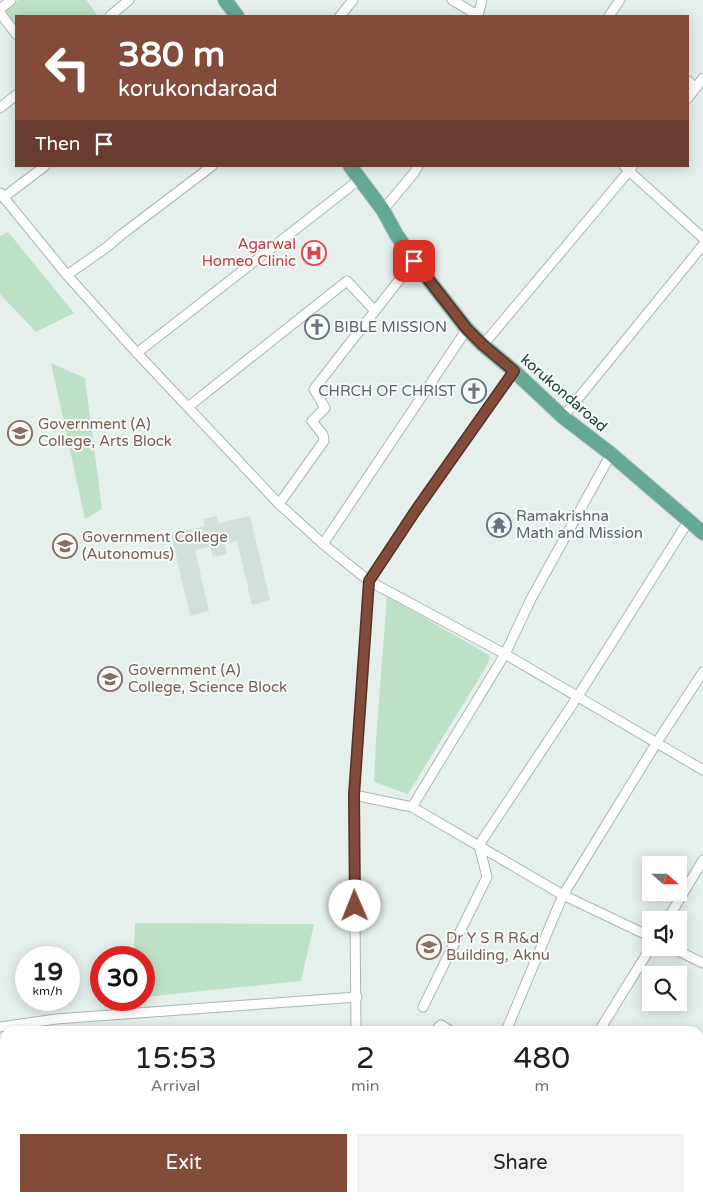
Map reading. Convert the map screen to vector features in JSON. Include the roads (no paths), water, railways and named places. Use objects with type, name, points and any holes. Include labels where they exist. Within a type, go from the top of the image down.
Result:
[{"type":"main road","points":[[225,0],[236,15]]},
{"type":"main road","name":"korukondaroad","points":[[351,167],[383,210],[414,261],[467,329],[563,417],[611,454],[703,533]]},
{"type":"street","points":[[0,9],[11,0]]},
{"type":"street","points":[[111,15],[129,0]]},
{"type":"street","points":[[341,15],[353,0]]},
{"type":"street","points":[[452,0],[476,15]]},
{"type":"street","points":[[478,15],[482,0]]},
{"type":"street","points":[[610,15],[620,0]]},
{"type":"street","points":[[0,13],[15,33]]},
{"type":"street","points":[[689,97],[703,78]]},
{"type":"street","points":[[689,82],[696,88]]},
{"type":"street","points":[[0,108],[15,96]]},
{"type":"street","points":[[43,167],[2,195],[68,275],[137,353],[279,504],[323,544],[369,581],[505,654],[703,770]]},
{"type":"street","points":[[68,275],[107,248],[121,235],[211,167]]},
{"type":"street","points":[[383,210],[414,174],[418,167]]},
{"type":"street","points":[[483,345],[629,168],[703,238]]},
{"type":"street","points":[[137,353],[360,179]]},
{"type":"street","points":[[563,417],[703,245]]},
{"type":"street","points":[[279,504],[324,441],[323,435],[312,421],[325,408],[314,389],[414,261]]},
{"type":"street","points":[[188,407],[347,281],[375,312]]},
{"type":"street","points":[[323,544],[467,329]]},
{"type":"street","points":[[356,1026],[354,795],[369,581],[416,510],[514,371]]},
{"type":"street","points":[[412,807],[505,654],[531,600],[611,454]]},
{"type":"street","points":[[423,1007],[487,877],[479,845],[578,696],[689,520]]},
{"type":"street","points":[[508,1026],[562,895],[703,672]]},
{"type":"street","points":[[354,795],[412,807],[562,895],[642,933]]},
{"type":"street","points":[[672,911],[703,860]]},
{"type":"street","points":[[687,955],[703,963]]},
{"type":"street","points":[[602,1026],[645,956]]},
{"type":"street","points":[[7,1026],[56,1019],[356,998]]},
{"type":"place","name":"Agarwal Homeo Clinic","points":[[314,253]]},
{"type":"place","name":"BIBLE MISSION","points":[[317,327]]},
{"type":"place","name":"CHRCH OF CHRIST","points":[[474,391]]},
{"type":"place","name":"Government (A) College, Arts Block","points":[[20,433]]},
{"type":"place","name":"Ramakrishna Math and Mission","points":[[499,525]]},
{"type":"place","name":"Government College (Autonomus)","points":[[65,546]]},
{"type":"place","name":"Government (A) College, Science Block","points":[[110,679]]},
{"type":"place","name":"Dr Y S R R&d Building, Aknu","points":[[429,947]]}]
